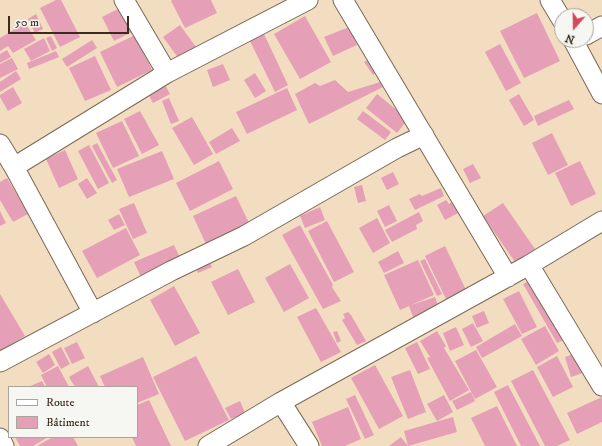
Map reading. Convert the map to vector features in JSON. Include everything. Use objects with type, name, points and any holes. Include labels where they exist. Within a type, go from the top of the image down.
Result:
[{"type":"street","points":[[124,0],[167,73]]},
{"type":"street","points":[[14,167],[167,73],[308,0]]},
{"type":"street","points":[[343,0],[508,277]]},
{"type":"street","points":[[582,48],[602,94]]},
{"type":"street","points":[[0,362],[171,271],[244,236],[397,148],[424,135]]},
{"type":"street","points":[[0,144],[93,313]]},
{"type":"street","points":[[208,446],[281,402],[508,277],[602,221]]},
{"type":"street","points":[[529,265],[602,386]]},
{"type":"street","points":[[281,402],[309,446]]},
{"type":"street","points":[[0,438],[4,446]]},
{"type":"building","points":[[56,0],[61,0],[80,37],[60,47],[40,8]]},
{"type":"building","points":[[211,0],[217,13],[185,28],[171,1]]},
{"type":"building","points":[[120,8],[132,32],[114,41],[102,17]]},
{"type":"building","points":[[537,13],[560,61],[524,78],[500,31]]},
{"type":"building","points":[[36,14],[43,29],[35,33],[28,19]]},
{"type":"building","points":[[305,16],[331,62],[300,79],[274,34]]},
{"type":"building","points":[[25,23],[36,40],[13,53],[8,46],[0,51],[0,38]]},
{"type":"building","points":[[180,25],[196,47],[179,59],[163,37]]},
{"type":"building","points":[[349,27],[357,45],[333,56],[324,37]]},
{"type":"building","points":[[264,34],[288,85],[275,92],[250,41]]},
{"type":"building","points":[[135,35],[152,70],[117,87],[100,52]]},
{"type":"building","points":[[51,36],[57,48],[52,51],[46,38]]},
{"type":"building","points":[[44,38],[50,51],[31,61],[24,49]]},
{"type":"building","points":[[92,40],[97,48],[67,67],[62,59]]},
{"type":"building","points":[[500,44],[521,83],[506,91],[485,52]]},
{"type":"building","points":[[7,50],[11,57],[0,63],[0,54]]},
{"type":"building","points":[[56,51],[59,57],[29,69],[27,63]]},
{"type":"building","points":[[95,56],[111,90],[85,101],[69,68]]},
{"type":"building","points":[[373,57],[381,69],[373,75],[364,62]]},
{"type":"building","points":[[12,58],[18,69],[0,78],[0,64]]},
{"type":"building","points":[[223,64],[230,80],[213,87],[207,70]]},
{"type":"building","points":[[16,71],[21,79],[0,92],[0,82]]},
{"type":"building","points":[[255,73],[266,91],[255,98],[244,80]]},
{"type":"building","points":[[335,80],[348,92],[380,82],[383,87],[309,124],[295,94],[315,83],[320,86]]},
{"type":"building","points":[[164,83],[170,94],[153,103],[147,92]]},
{"type":"building","points":[[13,87],[22,103],[8,111],[0,95]]},
{"type":"building","points":[[287,88],[297,110],[247,134],[236,112]]},
{"type":"building","points":[[377,94],[408,119],[397,133],[366,108]]},
{"type":"building","points":[[519,94],[534,120],[524,126],[509,100]]},
{"type":"building","points":[[169,98],[179,121],[171,124],[162,101]]},
{"type":"building","points":[[569,100],[574,109],[538,126],[534,116]]},
{"type":"building","points":[[140,111],[159,145],[142,154],[124,119]]},
{"type":"building","points":[[363,111],[391,132],[385,140],[357,119]]},
{"type":"building","points":[[192,117],[213,154],[194,165],[172,128]]},
{"type":"building","points":[[122,121],[139,156],[113,168],[96,133]]},
{"type":"building","points":[[232,128],[240,141],[216,154],[209,142]]},
{"type":"building","points":[[552,133],[568,165],[548,175],[532,143]]},
{"type":"building","points":[[97,143],[117,180],[112,183],[92,146]]},
{"type":"building","points":[[89,145],[109,183],[98,189],[78,151]]},
{"type":"building","points":[[65,150],[78,179],[59,188],[46,159]]},
{"type":"building","points":[[162,151],[174,179],[129,197],[117,169]]},
{"type":"building","points":[[219,161],[233,189],[190,211],[176,183]]},
{"type":"building","points":[[580,161],[596,194],[571,206],[555,173]]},
{"type":"building","points":[[473,164],[481,178],[470,183],[463,169]]},
{"type":"building","points":[[393,172],[399,184],[387,190],[381,178]]},
{"type":"building","points":[[7,178],[28,214],[13,222],[0,200],[0,182]]},
{"type":"building","points":[[87,178],[97,193],[87,199],[78,184]]},
{"type":"building","points":[[362,185],[366,201],[358,203],[354,187]]},
{"type":"building","points":[[441,188],[444,196],[415,210],[409,199],[420,194],[422,196]]},
{"type":"building","points":[[236,196],[249,223],[206,244],[193,216]]},
{"type":"building","points":[[446,200],[449,204],[453,201],[460,212],[445,220],[437,205]]},
{"type":"building","points":[[134,203],[147,233],[133,239],[119,209]]},
{"type":"building","points":[[503,203],[535,249],[515,262],[483,216]]},
{"type":"building","points":[[389,205],[397,221],[385,227],[377,211]]},
{"type":"building","points":[[320,207],[325,220],[305,228],[300,216]]},
{"type":"building","points":[[0,211],[6,223],[0,226]]},
{"type":"building","points":[[419,212],[423,221],[416,225],[417,229],[392,242],[385,230]]},
{"type":"building","points":[[119,214],[125,225],[114,230],[108,220]]},
{"type":"building","points":[[377,218],[390,243],[373,253],[359,228]]},
{"type":"building","points":[[327,221],[354,272],[334,282],[308,231]]},
{"type":"building","points":[[300,225],[333,285],[332,287],[341,301],[323,309],[282,235]]},
{"type":"building","points":[[126,228],[140,255],[97,278],[82,251]]},
{"type":"building","points":[[174,245],[181,260],[141,277],[134,262]]},
{"type":"building","points":[[445,246],[466,290],[446,299],[425,256]]},
{"type":"building","points":[[398,251],[404,263],[384,273],[378,262]]},
{"type":"building","points":[[207,257],[212,267],[198,273],[193,264]]},
{"type":"building","points":[[425,259],[442,294],[437,296],[420,261]]},
{"type":"building","points":[[418,260],[434,295],[411,305],[435,297],[441,313],[415,322],[409,306],[400,310],[384,275]]},
{"type":"building","points":[[290,264],[309,298],[284,312],[265,278]]},
{"type":"building","points":[[238,269],[255,302],[228,315],[211,282]]},
{"type":"building","points":[[535,278],[568,338],[557,343],[523,284]]},
{"type":"building","points":[[174,286],[200,333],[175,346],[150,300]]},
{"type":"building","points":[[519,291],[537,327],[522,334],[503,299]]},
{"type":"building","points":[[0,294],[25,336],[0,351]]},
{"type":"building","points":[[316,308],[341,352],[321,362],[297,317]]},
{"type":"building","points":[[484,311],[489,323],[477,328],[472,316]]},
{"type":"building","points":[[348,312],[366,341],[357,345],[342,320],[345,318],[343,314]]},
{"type":"building","points":[[473,323],[483,341],[471,347],[462,329]]},
{"type":"building","points":[[515,324],[522,336],[482,358],[476,347]]},
{"type":"building","points":[[545,326],[559,351],[536,365],[521,339]]},
{"type":"building","points":[[456,327],[464,345],[450,351],[443,333]]},
{"type":"building","points":[[337,331],[341,341],[337,343],[333,332]]},
{"type":"building","points":[[437,331],[446,346],[444,348],[469,390],[450,401],[427,358],[430,357],[420,341]]},
{"type":"building","points":[[77,342],[85,358],[72,364],[64,348]]},
{"type":"building","points":[[417,342],[430,369],[418,374],[405,348]]},
{"type":"building","points":[[61,347],[70,364],[61,369],[52,352]]},
{"type":"building","points":[[476,350],[497,387],[475,399],[455,361]]},
{"type":"building","points":[[579,352],[586,372],[571,377],[565,357]]},
{"type":"building","points":[[49,354],[55,365],[43,373],[36,362]]},
{"type":"building","points":[[196,356],[229,420],[185,441],[153,377]]},
{"type":"building","points":[[557,356],[573,387],[553,397],[537,367]]},
{"type":"building","points":[[143,357],[159,394],[138,403],[138,386],[105,386],[100,376]]},
{"type":"building","points":[[375,365],[403,416],[379,429],[351,378]]},
{"type":"building","points":[[58,366],[68,386],[46,386],[41,375]]},
{"type":"building","points":[[88,366],[98,386],[74,386],[69,377]]},
{"type":"building","points":[[410,370],[426,412],[408,419],[391,377]]},
{"type":"building","points":[[533,370],[570,440],[557,446],[545,446],[511,381]]},
{"type":"building","points":[[42,381],[44,386],[30,386]]},
{"type":"building","points":[[508,385],[540,446],[521,446],[494,392]]},
{"type":"building","points":[[471,392],[475,401],[457,410],[452,401]]},
{"type":"building","points":[[355,395],[374,435],[365,439],[346,399]]},
{"type":"building","points":[[444,395],[453,412],[437,421],[427,404]]},
{"type":"building","points":[[602,397],[602,422],[577,434],[567,413]]},
{"type":"building","points":[[149,400],[171,446],[136,446],[132,438],[138,438],[138,405]]},
{"type":"building","points":[[240,401],[245,413],[231,419],[225,408]]},
{"type":"building","points":[[497,406],[517,446],[485,446],[471,418]]},
{"type":"building","points":[[348,407],[361,439],[345,446],[322,446],[312,422]]},
{"type":"building","points":[[453,417],[457,432],[408,446],[404,431]]},
{"type":"building","points":[[401,437],[408,446],[389,446]]},
{"type":"building","points":[[16,438],[46,438],[33,446],[20,446]]},
{"type":"building","points":[[51,438],[74,438],[78,446],[37,446]]}]
